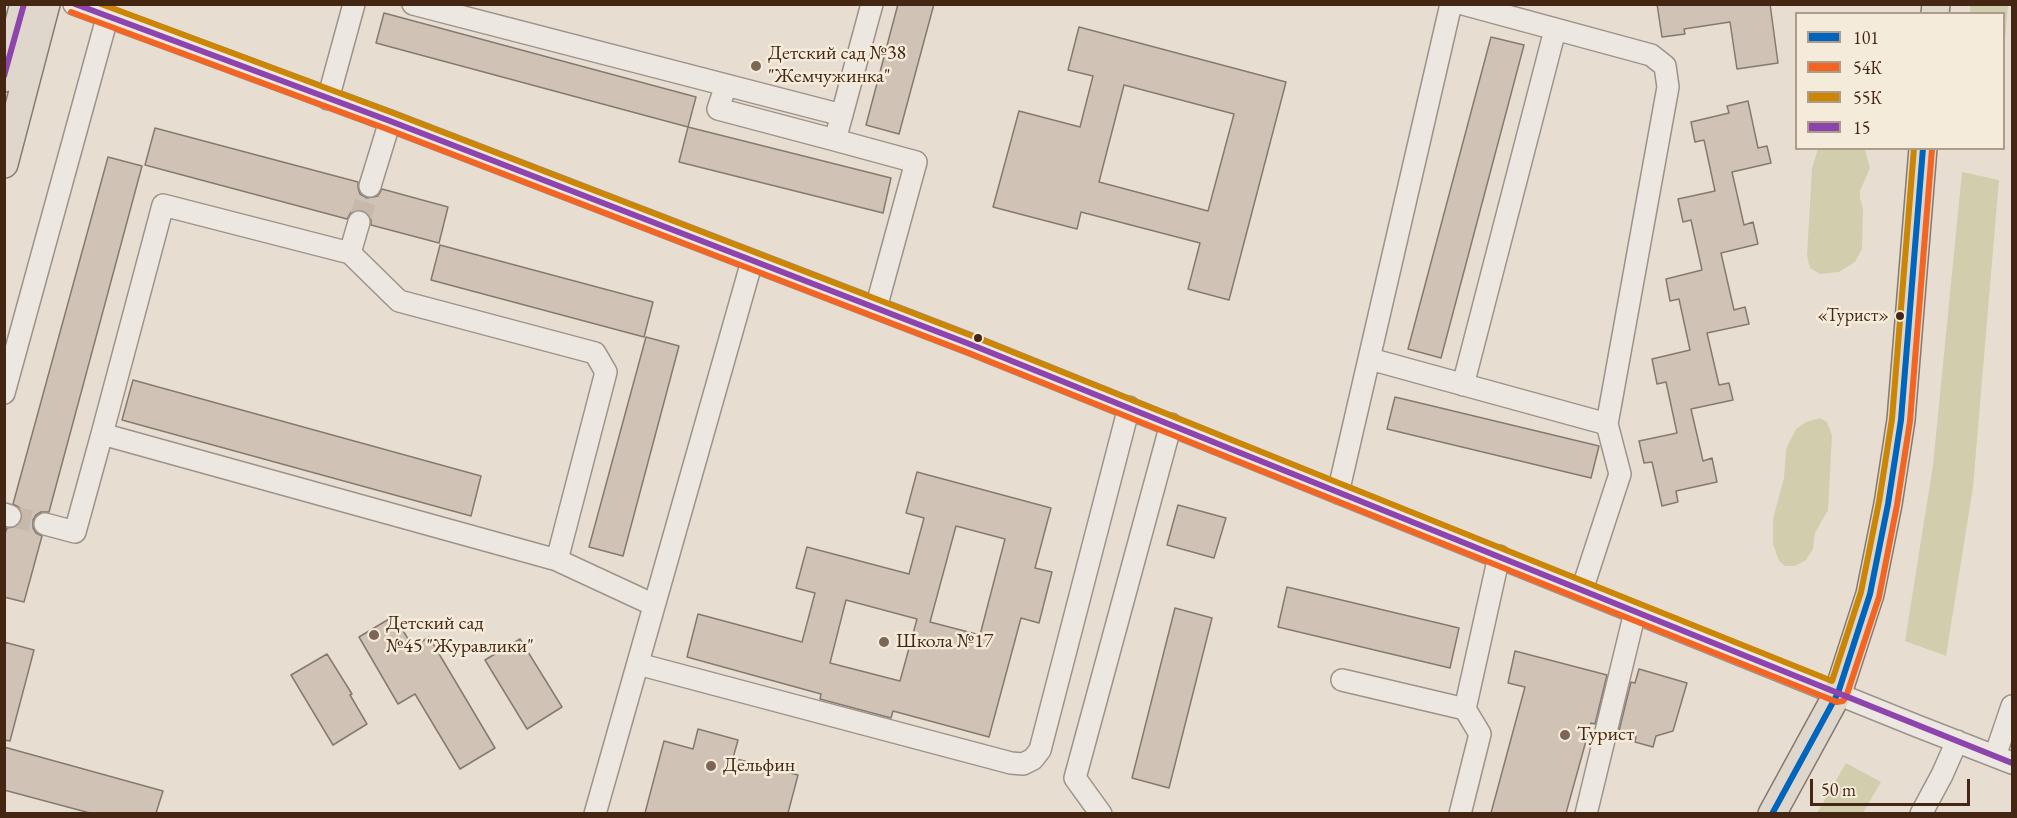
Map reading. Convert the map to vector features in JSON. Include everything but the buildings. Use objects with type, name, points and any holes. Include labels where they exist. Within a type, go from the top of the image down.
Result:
[{"type":"main road","points":[[4,78],[24,4]]},
{"type":"main road","points":[[4,164],[46,4]]},
{"type":"main road","points":[[1772,813],[1838,693],[1870,594],[1888,504],[1901,420],[1923,150]]},
{"type":"street","points":[[74,4],[390,121],[876,308],[1129,407],[2004,759],[2013,706]]},
{"type":"street","points":[[328,99],[354,4]]},
{"type":"street","points":[[413,4],[842,115]]},
{"type":"street","points":[[835,140],[872,4]]},
{"type":"street","points":[[1338,493],[1450,4]]},
{"type":"street","points":[[1463,4],[1650,55],[1665,66],[1668,87],[1607,424],[1620,474],[1582,590]]},
{"type":"street","points":[[4,393],[107,18]]},
{"type":"street","points":[[1463,385],[1555,30]]},
{"type":"street","points":[[726,85],[718,110],[915,162],[876,308]]},
{"type":"street","points":[[370,186],[390,121]]},
{"type":"street","points":[[45,524],[75,532],[163,205],[350,253],[399,301],[595,352],[606,372],[557,560]]},
{"type":"street","points":[[350,253],[359,222]]},
{"type":"street","points":[[596,813],[752,261]]},
{"type":"street","points":[[1370,359],[1607,424]]},
{"type":"street","points":[[638,664],[1011,763],[1023,764],[1033,759],[1040,750],[1129,407]]},
{"type":"street","points":[[1101,813],[1075,778],[1171,424]]},
{"type":"street","points":[[102,434],[557,560],[654,604]]},
{"type":"street","points":[[1460,813],[1479,734],[1465,709],[1498,556]]},
{"type":"street","points":[[1586,813],[1635,612]]},
{"type":"street","points":[[1342,680],[1465,709]]},
{"type":"street","points":[[1922,813],[1957,741]]},
{"type":"shaded area","points":[[1970,5],[2008,5],[2005,40],[2005,12],[1970,12]]},
{"type":"shaded area","points":[[1818,150],[1865,150],[1870,168],[1860,191],[1863,209],[1862,249],[1855,262],[1839,272],[1820,274],[1810,268],[1807,256],[1812,168]]},
{"type":"shaded area","points":[[1962,172],[1999,180],[1973,487],[1946,656],[1905,641],[1933,465]]},
{"type":"shaded area","points":[[1820,418],[1827,422],[1832,436],[1828,510],[1815,533],[1813,549],[1806,560],[1795,566],[1785,566],[1779,561],[1773,544],[1773,519],[1784,478],[1786,449],[1796,429],[1806,422]]},
{"type":"shaded area","points":[[1846,763],[1881,782],[1863,813],[1817,813]]},
{"type":"tunnel","points":[[359,222],[370,186]]},
{"type":"tunnel","points":[[10,516],[45,524]]},
{"type":"transit line","name":"15","points":[[4,76],[24,4]]},
{"type":"transit line","name":"15","points":[[75,4],[390,121],[972,345],[2012,763]]},
{"type":"transit line","name":"55К","points":[[101,4],[393,113],[975,337],[1832,681],[1861,592],[1879,502],[1892,419],[1914,150]]},
{"type":"transit line","name":"54К","points":[[71,12],[387,129],[969,353],[1837,702],[1843,701],[1846,697],[1879,597],[1897,505],[1910,421],[1932,150]]},
{"type":"transit line","name":"101","points":[[1772,814],[1838,693],[1870,594],[1888,504],[1901,420],[1923,150]]},
{"type":"place","name":"Детский сад №38 \"Жемчужинка\"","points":[[756,66]]},
{"type":"place","name":"«Турист»","points":[[1900,316]]},
{"type":"place","name":"Детский сад №45 \"Журавлики\"","points":[[374,635]]},
{"type":"place","name":"Школа №17","points":[[884,642]]},
{"type":"place","name":"Турист","points":[[1565,735]]},
{"type":"place","name":"Дельфин","points":[[711,766]]}]
